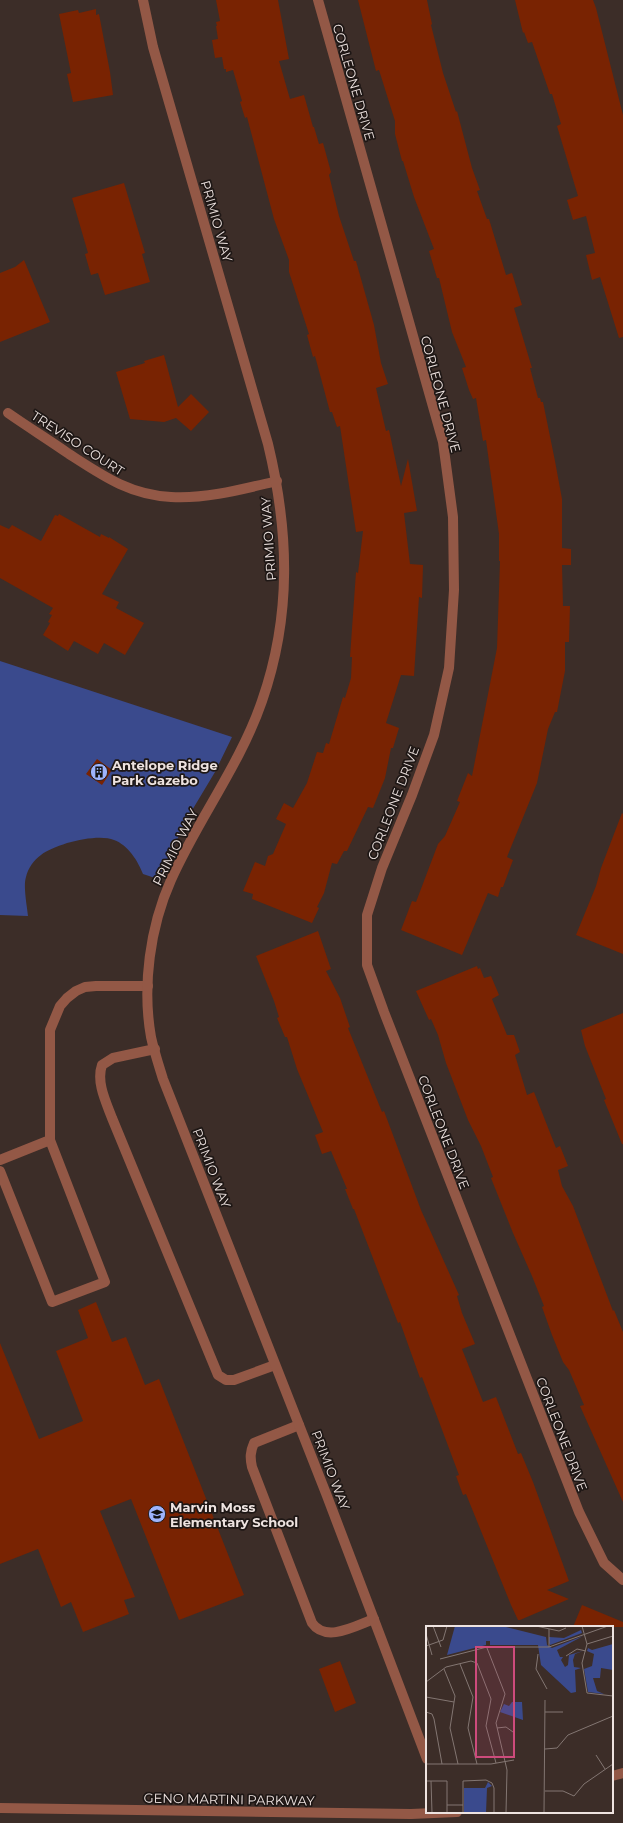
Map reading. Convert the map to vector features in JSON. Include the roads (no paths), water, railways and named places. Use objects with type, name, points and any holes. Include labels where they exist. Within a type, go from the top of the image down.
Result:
[{"type":"street","name":"PRIMIO WAY","points":[[143,0],[153,47],[268,444],[277,481],[284,530],[285,584],[280,632],[275,660],[262,701],[244,744],[175,872],[163,899],[153,936],[148,986],[149,1020],[163,1079],[299,1425],[426,1756]]},
{"type":"street","name":"CORLEONE DRIVE","points":[[318,0],[443,442],[453,518],[454,590],[449,668],[434,735],[412,795],[382,868],[367,915],[367,965],[386,1019],[578,1512],[604,1562],[623,1580]]},
{"type":"street","name":"TREVISO COURT","points":[[8,413],[107,479],[131,490],[161,496],[192,497],[238,490],[277,481]]},
{"type":"street","points":[[0,1170],[52,1302],[105,1282],[50,1140],[50,1030],[54,1016],[60,1006],[67,998],[86,987],[148,986]]},
{"type":"street","points":[[155,1049],[113,1058],[102,1065],[100,1077],[102,1088],[112,1118],[218,1375],[226,1380],[234,1380],[275,1365]]},
{"type":"street","points":[[0,1160],[50,1140]]},
{"type":"street","points":[[299,1425],[254,1443],[251,1449],[250,1458],[252,1467],[312,1623],[316,1629],[321,1632],[334,1633],[374,1619]]},
{"type":"street","points":[[613,1776],[623,1773]]},
{"type":"street","name":"GENO MARTINI PARKWAY","points":[[0,1808],[410,1814],[430,1813]]},
{"type":"place","name":"Antelope Ridge Park Gazebo","points":[[99,772]]},
{"type":"place","name":"Marvin Moss Elementary School","points":[[157,1514]]}]
